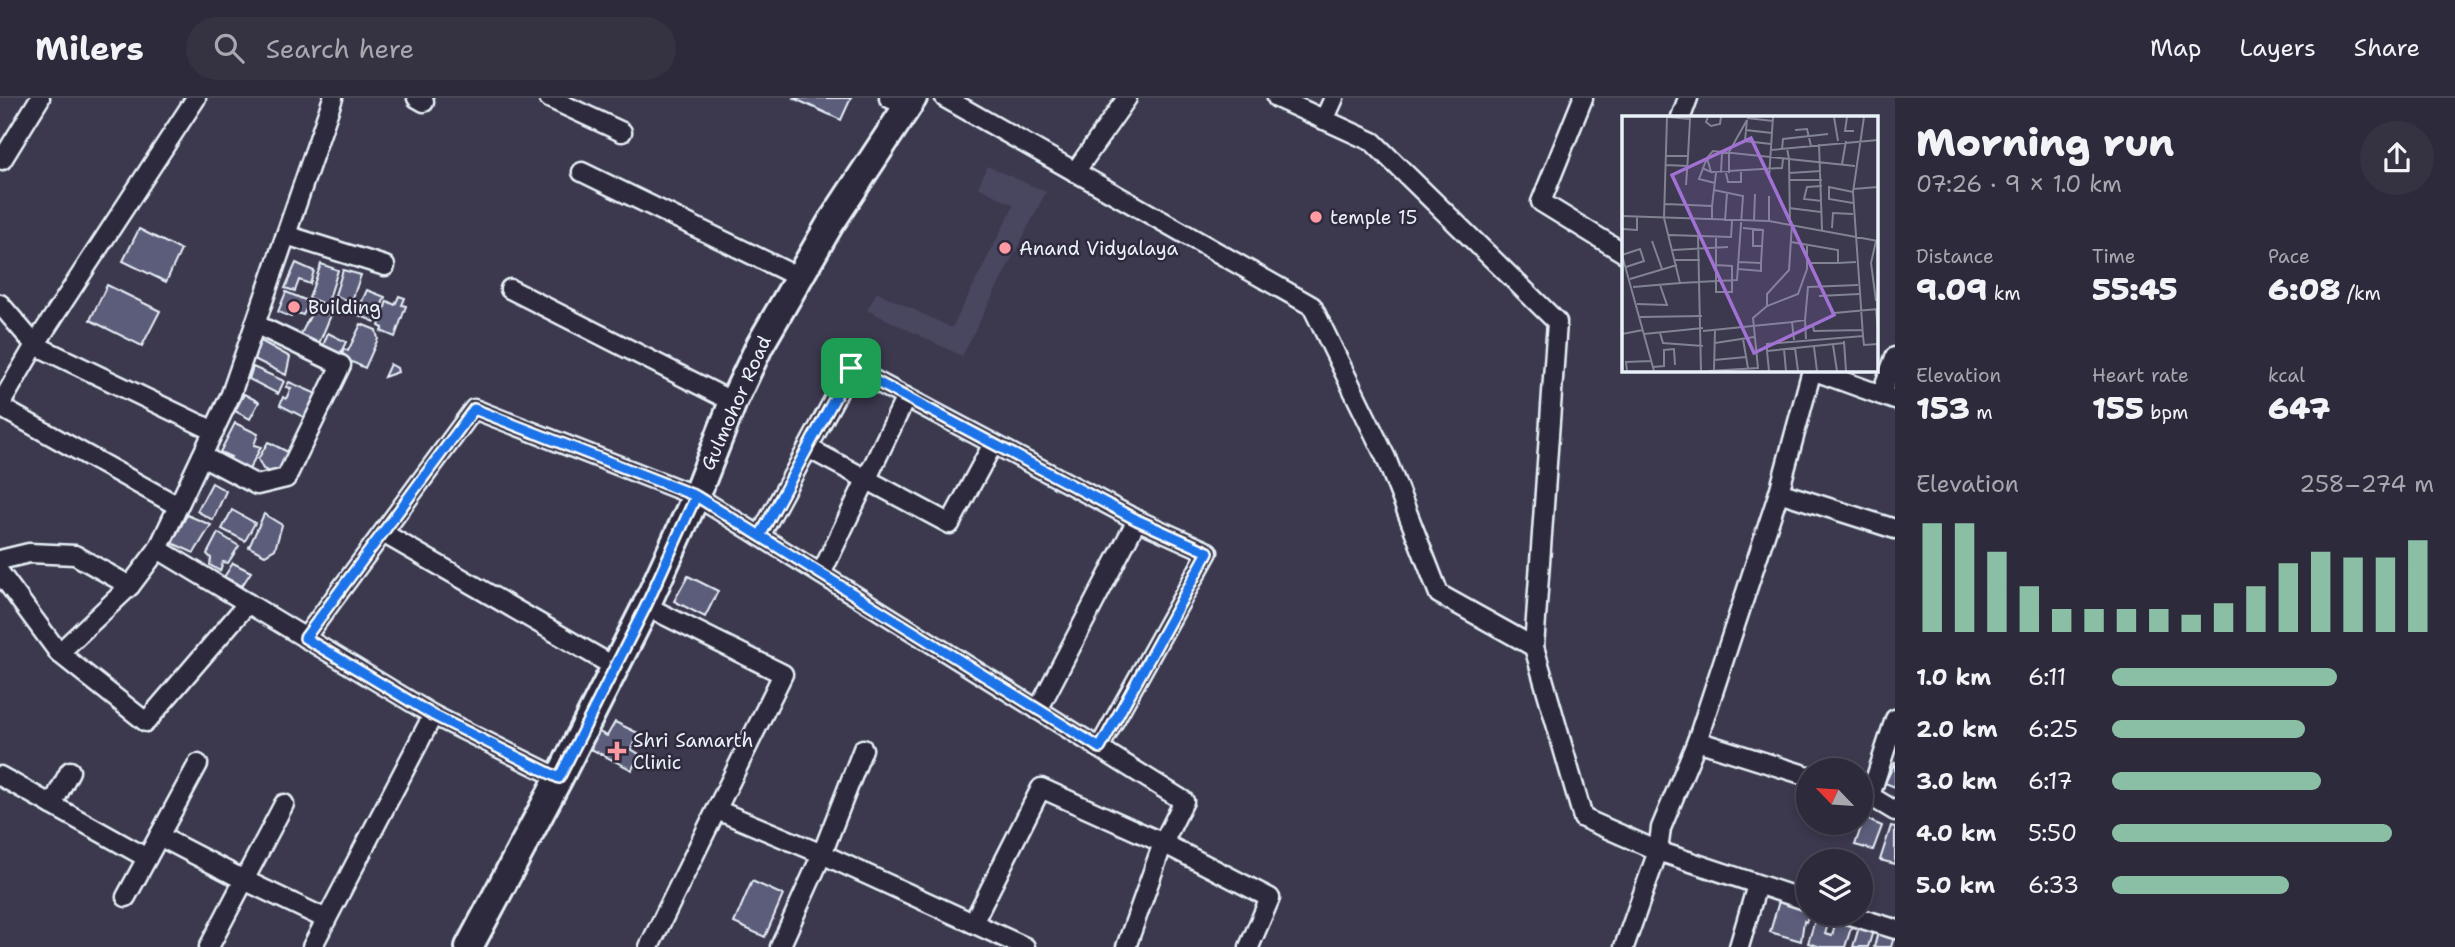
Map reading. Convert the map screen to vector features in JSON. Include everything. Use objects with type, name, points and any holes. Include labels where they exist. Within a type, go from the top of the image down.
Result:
[{"type":"street","points":[[0,158],[2,160],[40,98]]},
{"type":"street","points":[[178,506],[0,406],[35,345],[196,98]]},
{"type":"street","points":[[59,653],[130,586],[158,548],[231,394],[333,98]]},
{"type":"street","points":[[945,98],[1312,306],[1386,458],[1439,594],[1534,647]]},
{"type":"street","points":[[1075,172],[1127,98]]},
{"type":"street","points":[[1277,98],[1374,142],[1557,322],[1534,647],[1583,818],[1658,851],[1796,897]]},
{"type":"street","points":[[1324,120],[1334,98]]},
{"type":"street","points":[[1583,98],[1541,202],[1622,252]]},
{"type":"street","points":[[1681,116],[1688,98]]},
{"type":"street","points":[[557,100],[622,132]]},
{"type":"street","name":"Gulmohor Road","points":[[469,947],[646,606],[760,345],[904,101]]},
{"type":"street","points":[[582,172],[798,277]]},
{"type":"street","points":[[286,236],[385,266]]},
{"type":"street","points":[[510,289],[733,402]]},
{"type":"street","points":[[0,304],[35,345],[214,431]]},
{"type":"street","points":[[202,456],[257,485],[286,478],[341,365],[256,324]]},
{"type":"street","points":[[1814,371],[1888,398],[1895,357]]},
{"type":"street","points":[[760,536],[851,368],[1137,520],[1208,552],[1100,748]]},
{"type":"street","points":[[1624,947],[1658,851],[1661,828],[1697,741],[1779,492],[1811,371]]},
{"type":"street","points":[[821,574],[906,397]]},
{"type":"street","points":[[305,638],[474,409],[696,496],[1184,801],[1163,843],[1126,947]]},
{"type":"street","points":[[808,448],[950,524],[993,444]]},
{"type":"street","points":[[1779,492],[1895,529]]},
{"type":"street","points":[[1038,710],[1137,520]]},
{"type":"street","points":[[383,533],[615,667]]},
{"type":"street","points":[[158,548],[433,715],[559,778]]},
{"type":"street","points":[[0,560],[29,553],[75,555],[130,586]]},
{"type":"street","points":[[0,573],[59,653],[146,722],[248,603]]},
{"type":"street","points":[[646,606],[783,674],[649,947]]},
{"type":"street","points":[[312,947],[433,715]]},
{"type":"street","points":[[1873,775],[1895,719]]},
{"type":"street","points":[[1697,741],[1796,772]]},
{"type":"street","points":[[780,947],[822,854],[863,749]]},
{"type":"street","points":[[126,897],[198,764]]},
{"type":"street","points":[[52,805],[70,771]]},
{"type":"street","points":[[0,776],[147,858]]},
{"type":"street","points":[[973,923],[1041,788],[1163,843],[1270,898],[1248,947]]},
{"type":"street","points":[[1873,799],[1895,811]]},
{"type":"street","points":[[209,947],[284,804]]},
{"type":"street","points":[[717,810],[822,854],[1025,947]]},
{"type":"street","points":[[159,836],[327,919]]},
{"type":"street","points":[[1739,947],[1758,885]]},
{"type":"street","points":[[1873,922],[1895,929]]},
{"type":"shaded area","name":"Anand Vidyalaya","points":[[987,166],[1046,192],[962,356],[867,310],[877,292],[952,328],[1014,205],[978,187]]},
{"type":"building","points":[[793,98],[851,98],[841,120]]},
{"type":"building","points":[[139,229],[181,250],[166,282],[123,261]]},
{"type":"building","name":"Building","points":[[296,263],[314,271],[310,284],[299,280],[295,291],[285,288]]},
{"type":"building","points":[[321,264],[338,270],[327,305],[309,298]]},
{"type":"building","points":[[343,270],[361,275],[351,303],[335,295]]},
{"type":"building","points":[[107,285],[160,311],[142,346],[90,320]]},
{"type":"building","points":[[367,290],[385,297],[375,322],[356,314]]},
{"type":"building","name":"Building","points":[[286,292],[310,302],[303,315],[294,312],[291,317],[278,312]]},
{"type":"building","points":[[399,296],[405,298],[402,305],[406,306],[395,337],[381,331],[383,328],[379,326],[387,301],[395,305]]},
{"type":"building","points":[[314,308],[331,315],[318,346],[299,338]]},
{"type":"building","points":[[361,324],[376,330],[378,339],[365,368],[341,357],[344,349],[348,351]]},
{"type":"building","points":[[328,333],[346,342],[340,354],[323,346]]},
{"type":"building","points":[[261,341],[290,357],[286,375],[252,358]]},
{"type":"building","points":[[390,364],[397,368],[398,372],[384,377]]},
{"type":"building","points":[[253,367],[284,381],[278,394],[249,379]]},
{"type":"building","points":[[289,382],[319,395],[307,419],[280,405],[291,388],[286,387]]},
{"type":"building","points":[[244,394],[259,402],[250,419],[235,411]]},
{"type":"building","points":[[235,423],[258,434],[254,445],[261,447],[247,473],[226,464],[231,457],[220,452]]},
{"type":"building","points":[[268,442],[292,454],[279,476],[263,469],[258,459]]},
{"type":"building","points":[[212,483],[226,491],[213,520],[197,511]]},
{"type":"building","points":[[232,510],[255,523],[245,541],[222,529]]},
{"type":"building","points":[[264,514],[282,525],[275,549],[265,555],[249,547]]},
{"type":"building","points":[[187,515],[211,525],[194,553],[172,543]]},
{"type":"building","points":[[218,533],[239,546],[228,563],[223,562],[220,571],[210,565],[211,558],[207,554]]},
{"type":"building","points":[[233,563],[251,572],[242,586],[224,577]]},
{"type":"building","points":[[688,576],[718,591],[705,617],[674,601]]},
{"type":"building","points":[[615,722],[638,733],[631,749],[639,754],[632,770],[589,748],[597,731],[607,736]]},
{"type":"building","points":[[1895,762],[1895,787],[1885,783]]},
{"type":"building","points":[[1873,822],[1882,826],[1873,850],[1855,845],[1858,835],[1873,835]]},
{"type":"building","points":[[1891,826],[1895,827],[1895,864],[1880,860]]},
{"type":"building","points":[[752,881],[783,895],[765,937],[734,923]]},
{"type":"building","points":[[1779,901],[1796,906],[1796,926],[1803,926],[1801,941],[1770,932]]},
{"type":"building","points":[[1813,926],[1828,926],[1825,934],[1832,936],[1834,926],[1852,926],[1845,947],[1821,947],[1808,943]]},
{"type":"building","points":[[1859,927],[1873,931],[1868,947],[1853,947]]},
{"type":"building","points":[[1878,932],[1894,937],[1891,947],[1874,947]]},
{"type":"place","name":"temple 15","points":[[1316,217]]},
{"type":"place","name":"Anand Vidyalaya","points":[[1005,248]]},
{"type":"place","name":"Building","points":[[294,307]]},
{"type":"place","name":"Shri Samarth Clinic","points":[[617,751]]},
{"type":"route","points":[[851,368],[760,536],[696,496],[474,409],[305,638],[433,715],[559,778],[646,606],[696,496],[1100,748],[1208,552],[1137,520],[851,368]]}]
